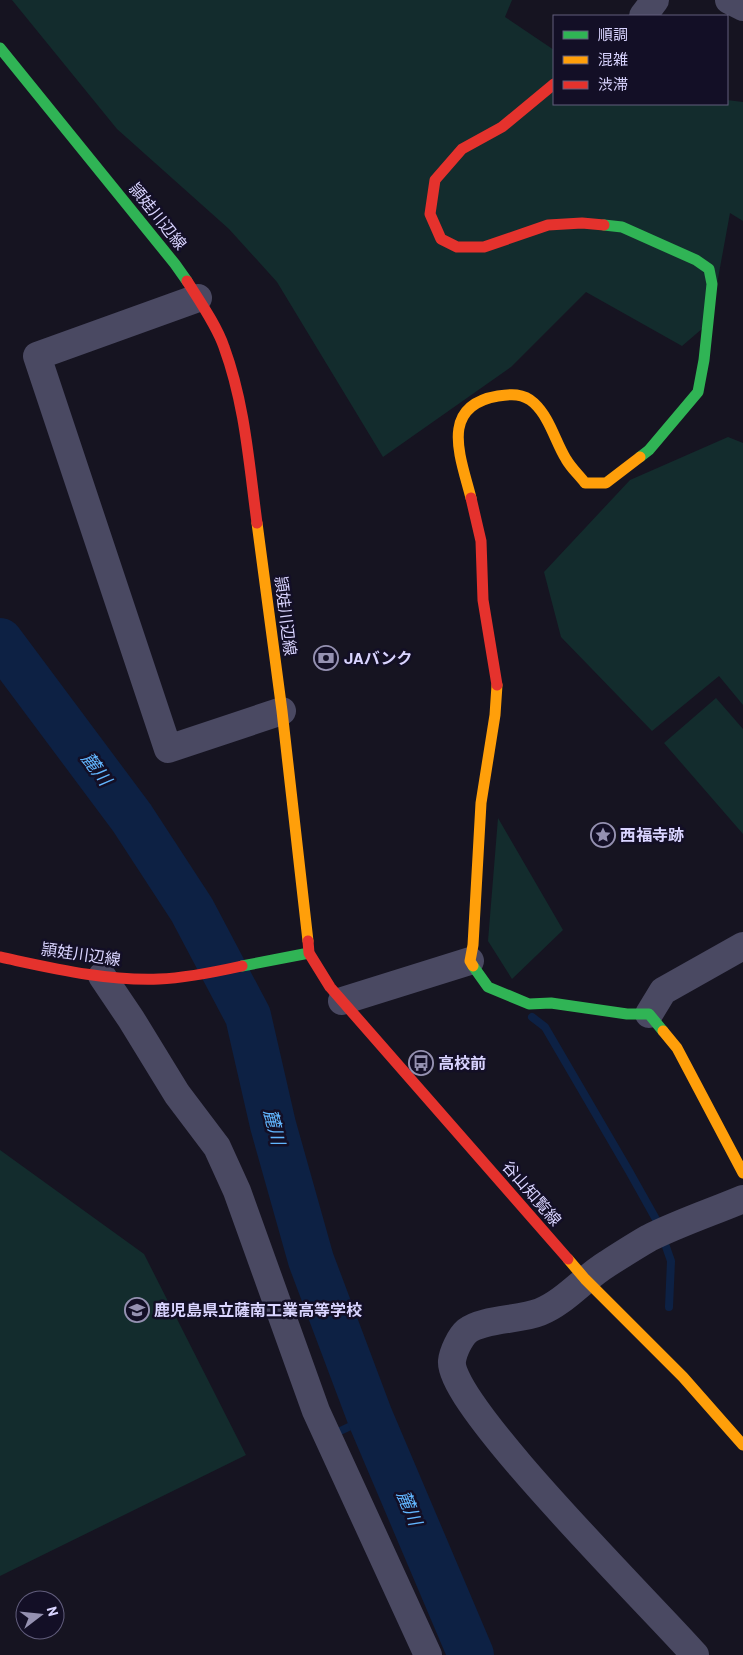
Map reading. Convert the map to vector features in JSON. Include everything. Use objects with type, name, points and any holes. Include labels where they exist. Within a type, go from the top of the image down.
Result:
[{"type":"main road","name":"頴娃川辺線","points":[[0,48],[175,264],[198,298],[224,346],[242,408],[282,711],[309,953],[260,961],[212,972],[158,979],[102,976],[61,970],[0,957]]},
{"type":"main road","points":[[553,85],[502,127],[462,149],[435,180],[430,214],[441,239],[457,246],[484,247],[548,225],[582,222],[622,227],[696,260],[709,269],[712,284],[704,360],[698,392],[648,450],[606,483],[585,483],[566,460],[547,421],[534,402],[514,393],[490,397],[470,407],[460,421],[457,441],[481,541],[483,600],[497,688],[495,715],[481,803],[473,945],[470,961],[488,987],[529,1004],[551,1003],[627,1014],[649,1014],[677,1048],[743,1173]]},
{"type":"main road","name":"谷山知覧線","points":[[309,953],[330,987],[585,1279],[683,1377],[743,1445]]},
{"type":"street","points":[[644,15],[655,0]]},
{"type":"street","points":[[729,0],[743,7]]},
{"type":"street","points":[[198,298],[37,356],[168,749],[282,711]]},
{"type":"street","points":[[649,1014],[663,991],[743,946]]},
{"type":"street","points":[[342,1001],[470,961]]},
{"type":"street","points":[[102,976],[132,1019],[177,1094],[217,1147],[237,1192],[316,1411],[428,1655]]},
{"type":"street","points":[[696,1655],[560,1511],[477,1412],[453,1375],[452,1361],[458,1344],[467,1331],[484,1324],[541,1312],[566,1296],[585,1279],[648,1239],[743,1199]]},
{"type":"green space","points":[[12,0],[512,0],[505,17],[553,49],[553,105],[728,105],[728,100],[743,102],[743,221],[730,213],[710,322],[682,346],[586,292],[511,367],[383,457],[277,282],[229,229],[117,129]]},
{"type":"green space","points":[[728,437],[743,443],[743,705],[719,676],[652,731],[561,637],[544,572],[630,480]]},
{"type":"green space","points":[[716,698],[743,729],[743,834],[664,743]]},
{"type":"green space","points":[[498,818],[563,930],[512,979],[488,941]]},
{"type":"green space","points":[[0,1150],[144,1254],[246,1455],[0,1576]]},
{"type":"waterway","name":"麓川","points":[[0,641],[132,818],[192,910],[248,1016],[273,1125],[311,1260],[370,1417],[471,1655]]},
{"type":"waterway","points":[[532,1017],[545,1027],[657,1221]]},
{"type":"waterway","points":[[664,1241],[671,1261],[669,1307]]},
{"type":"waterway","points":[[338,1432],[370,1417]]},
{"type":"traffic: fast","points":[[0,48],[187,281]]},
{"type":"traffic: fast","points":[[604,225],[622,227],[696,260],[709,269],[712,284],[704,360],[698,392],[649,450],[640,457]]},
{"type":"traffic: fast","points":[[242,966],[309,953]]},
{"type":"traffic: fast","points":[[473,966],[488,987],[529,1004],[551,1003],[627,1014],[649,1014],[663,1031]]},
{"type":"traffic: slow","points":[[471,498],[459,451],[458,436],[460,422],[467,411],[479,402],[498,396],[521,396],[534,403],[540,409],[568,462],[585,483],[606,483],[640,457]]},
{"type":"traffic: slow","points":[[257,523],[282,711],[308,941]]},
{"type":"traffic: slow","points":[[473,966],[470,961],[473,945],[481,803],[495,715],[497,685]]},
{"type":"traffic: slow","points":[[663,1031],[677,1048],[743,1173]]},
{"type":"traffic: slow","points":[[568,1259],[585,1279],[683,1377],[743,1445]]},
{"type":"traffic: jam","points":[[553,85],[502,127],[462,149],[435,180],[430,214],[441,239],[457,247],[484,247],[548,225],[582,223],[604,225]]},
{"type":"traffic: jam","points":[[187,281],[217,331],[231,369],[242,412],[257,523]]},
{"type":"traffic: jam","points":[[471,498],[481,541],[483,600],[497,685]]},
{"type":"traffic: jam","points":[[308,941],[309,953],[330,987],[568,1259]]},
{"type":"traffic: jam","points":[[0,957],[79,973],[139,979],[180,977],[242,966]]},
{"type":"place","name":"JAバンク","points":[[326,658]]},
{"type":"place","name":"西福寺跡","points":[[603,835]]},
{"type":"place","name":"高校前","points":[[421,1063]]},
{"type":"place","name":"鹿児島県立薩南工業高等学校","points":[[137,1310]]}]
